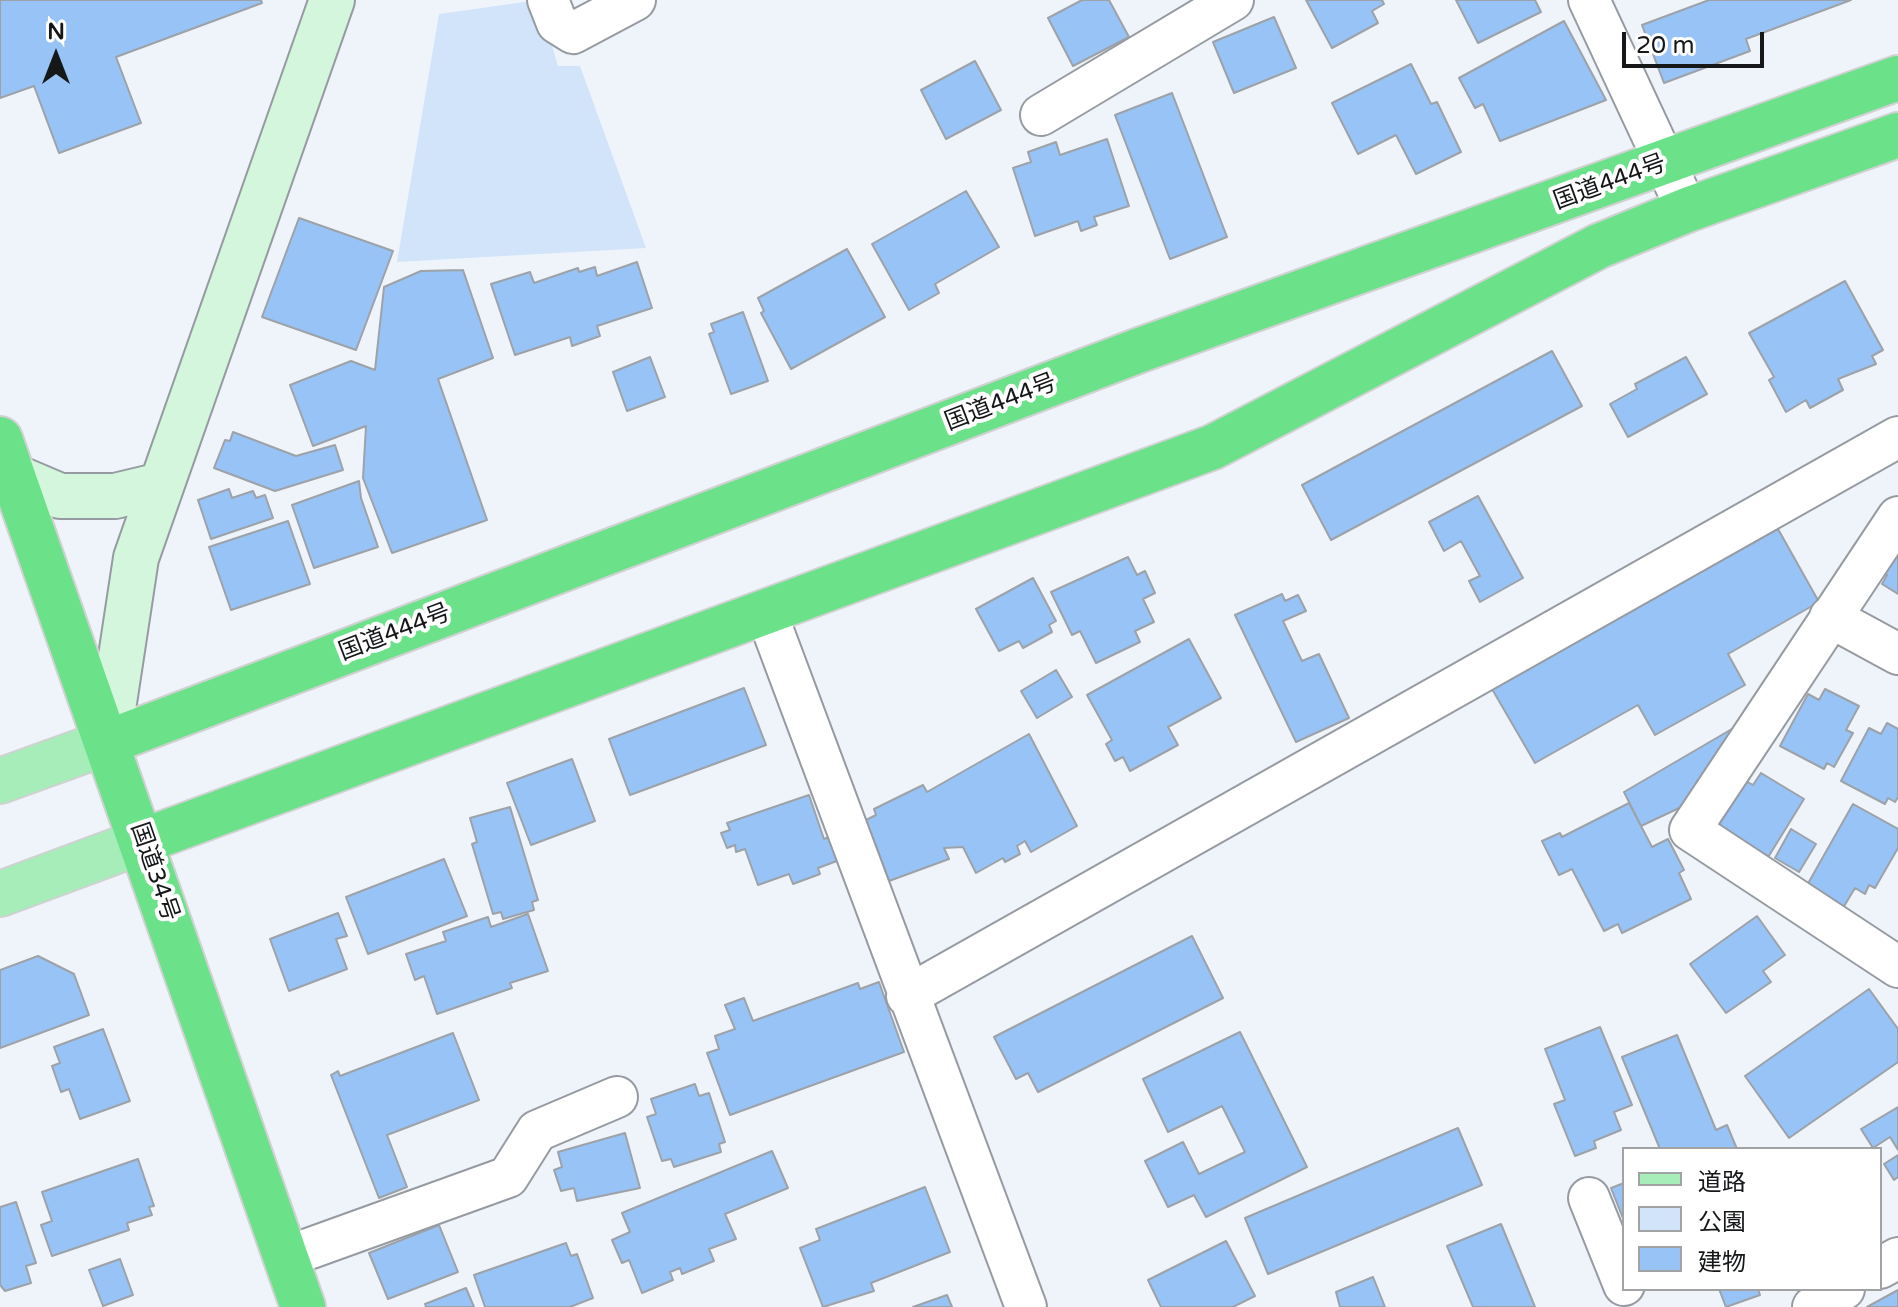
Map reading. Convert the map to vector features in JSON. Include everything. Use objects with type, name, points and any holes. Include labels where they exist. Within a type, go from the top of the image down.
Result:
[{"type":"highway","name":"国道444号","points":[[108,742],[1140,350],[1898,78]]},
{"type":"highway","points":[[143,841],[1213,447],[1599,246],[1687,210],[1898,135]]},
{"type":"highway","name":"国道34号","points":[[6,458],[143,841],[303,1307]]},
{"type":"main road","points":[[0,781],[108,742]]},
{"type":"main road","points":[[0,894],[143,841]]},
{"type":"street","points":[[108,742],[136,558],[332,0]]},
{"type":"street","points":[[548,0],[557,23],[573,33],[635,0]]},
{"type":"street","points":[[1041,115],[1233,0]]},
{"type":"street","points":[[1589,0],[1687,210]]},
{"type":"street","points":[[907,996],[1898,437]]},
{"type":"street","points":[[6,458],[60,496],[115,496],[161,485]]},
{"type":"street","points":[[1898,517],[1690,830],[1898,967]]},
{"type":"street","points":[[766,612],[907,996],[1026,1307]]},
{"type":"street","points":[[1830,617],[1898,654]]},
{"type":"street","points":[[286,1257],[508,1177],[537,1131],[617,1097]]},
{"type":"street","points":[[1589,1198],[1622,1280]]},
{"type":"street","points":[[1813,1307],[1841,1291]]},
{"type":"green space","points":[[539,0],[558,66],[580,66],[646,248],[397,262],[439,14]]},
{"type":"building","points":[[0,0],[261,0],[262,3],[116,57],[141,123],[59,153],[34,86],[0,98]]},
{"type":"building","points":[[1082,0],[1109,0],[1129,37],[1073,66],[1048,18]]},
{"type":"building","points":[[1306,0],[1382,0],[1384,4],[1372,11],[1378,23],[1332,48]]},
{"type":"building","points":[[1456,0],[1535,0],[1541,12],[1478,43]]},
{"type":"building","points":[[1709,0],[1851,0],[1746,39],[1750,51],[1664,83],[1642,25]]},
{"type":"building","points":[[1274,17],[1296,68],[1234,93],[1213,42]]},
{"type":"building","points":[[1564,21],[1606,100],[1500,141],[1483,104],[1475,108],[1459,78]]},
{"type":"building","points":[[975,61],[1001,110],[946,139],[921,90]]},
{"type":"building","points":[[1411,64],[1431,104],[1437,102],[1461,152],[1416,174],[1396,135],[1358,154],[1332,103]]},
{"type":"building","points":[[1172,93],[1227,237],[1170,259],[1115,115]]},
{"type":"building","points":[[1107,139],[1129,206],[1094,217],[1097,225],[1081,231],[1078,221],[1035,236],[1013,168],[1031,162],[1028,152],[1056,142],[1060,155]]},
{"type":"building","points":[[966,191],[999,247],[935,284],[939,293],[909,310],[872,244]]},
{"type":"building","points":[[299,218],[393,251],[356,350],[262,317]]},
{"type":"building","points":[[847,249],[885,317],[791,369],[761,313],[764,311],[758,298]]},
{"type":"building","points":[[637,262],[652,308],[597,326],[600,336],[572,346],[570,337],[515,355],[491,284],[530,272],[534,283],[578,268],[579,272],[595,267],[597,276]]},
{"type":"building","points":[[463,270],[493,358],[438,379],[487,520],[392,553],[363,478],[366,426],[313,446],[290,385],[351,361],[375,370],[384,287],[421,271]]},
{"type":"building","points":[[1845,281],[1883,350],[1872,356],[1876,364],[1838,379],[1843,390],[1810,408],[1806,400],[1786,412],[1769,380],[1774,377],[1749,333]]},
{"type":"building","points":[[743,312],[768,381],[731,394],[709,334],[714,332],[711,324]]},
{"type":"building","points":[[1552,351],[1582,406],[1331,540],[1302,485]]},
{"type":"building","points":[[650,357],[665,397],[627,411],[613,372]]},
{"type":"building","points":[[1686,357],[1707,394],[1628,437],[1610,404],[1637,389],[1635,384]]},
{"type":"building","points":[[233,432],[296,456],[335,445],[343,470],[275,491],[214,468],[225,440],[230,441]]},
{"type":"building","points":[[359,481],[361,498],[378,547],[314,568],[292,505]]},
{"type":"building","points":[[229,489],[232,498],[253,491],[256,498],[265,495],[273,518],[211,539],[198,500]]},
{"type":"building","points":[[1478,496],[1523,578],[1480,602],[1469,581],[1480,576],[1461,541],[1444,551],[1429,522]]},
{"type":"building","points":[[288,521],[310,584],[231,610],[209,547]]},
{"type":"building","points":[[1778,529],[1819,602],[1728,654],[1745,685],[1655,735],[1638,705],[1535,763],[1492,689]]},
{"type":"building","points":[[1898,547],[1898,594],[1882,584],[1887,575],[1883,573]]},
{"type":"building","points":[[1128,557],[1137,575],[1145,571],[1155,593],[1143,599],[1154,622],[1135,631],[1140,642],[1096,663],[1080,631],[1072,635],[1051,592]]},
{"type":"building","points":[[1033,578],[1056,621],[1049,625],[1052,632],[1023,648],[1019,641],[999,651],[976,609]]},
{"type":"building","points":[[1282,594],[1285,601],[1298,595],[1306,611],[1283,621],[1302,661],[1319,654],[1349,718],[1296,742],[1235,615]]},
{"type":"building","points":[[1189,639],[1221,698],[1168,727],[1178,745],[1130,771],[1123,757],[1115,761],[1106,744],[1112,740],[1087,695]]},
{"type":"building","points":[[1056,670],[1072,697],[1037,718],[1021,691]]},
{"type":"building","points":[[744,688],[766,745],[630,795],[609,739]]},
{"type":"building","points":[[1825,689],[1859,706],[1846,730],[1853,733],[1834,767],[1827,763],[1824,769],[1780,746],[1808,694],[1819,700]]},
{"type":"building","points":[[1887,723],[1898,729],[1898,797],[1895,802],[1888,798],[1885,804],[1841,781],[1869,728],[1881,734]]},
{"type":"building","points":[[1737,726],[1694,801],[1641,826],[1624,792]]},
{"type":"building","points":[[1029,734],[1077,826],[1031,852],[1025,841],[1017,846],[1020,854],[1005,862],[1003,858],[976,873],[963,847],[944,848],[949,859],[889,881],[866,820],[876,815],[874,809],[923,785],[927,792]]},
{"type":"building","points":[[572,759],[595,821],[531,845],[507,783]]},
{"type":"building","points":[[1761,773],[1804,799],[1767,859],[1717,828],[1746,781],[1753,785]]},
{"type":"building","points":[[809,795],[824,839],[829,837],[837,861],[818,868],[820,874],[793,884],[789,874],[758,885],[745,849],[736,852],[735,845],[727,848],[721,833],[730,830],[727,823]]},
{"type":"building","points":[[1629,803],[1652,847],[1668,839],[1684,870],[1679,873],[1691,899],[1622,933],[1618,924],[1604,931],[1572,869],[1559,875],[1542,841],[1560,833],[1562,837]]},
{"type":"building","points":[[1853,804],[1898,829],[1898,848],[1875,888],[1869,885],[1865,894],[1855,888],[1843,908],[1806,887]]},
{"type":"building","points":[[510,807],[538,900],[532,902],[534,910],[503,919],[501,912],[493,914],[472,844],[477,842],[470,818]]},
{"type":"building","points":[[1791,829],[1816,844],[1799,872],[1775,858]]},
{"type":"building","points":[[444,859],[467,916],[368,954],[346,897]]},
{"type":"building","points":[[338,913],[347,936],[336,939],[347,969],[289,991],[270,939]]},
{"type":"building","points":[[528,914],[548,971],[510,983],[512,988],[437,1014],[424,976],[415,980],[406,954],[446,941],[443,932],[488,917],[491,927]]},
{"type":"building","points":[[1757,916],[1785,955],[1763,971],[1771,982],[1726,1013],[1690,964]]},
{"type":"building","points":[[1192,936],[1223,998],[1038,1092],[1028,1073],[1016,1079],[994,1037]]},
{"type":"building","points":[[38,956],[74,974],[89,1015],[0,1048],[0,970]]},
{"type":"building","points":[[879,982],[904,1052],[730,1115],[707,1053],[719,1049],[715,1036],[735,1029],[725,1005],[744,998],[753,1021],[858,983],[860,989]]},
{"type":"building","points":[[1869,989],[1898,1029],[1898,1062],[1789,1138],[1745,1076]]},
{"type":"building","points":[[1600,1027],[1632,1105],[1614,1112],[1621,1130],[1594,1141],[1596,1148],[1575,1156],[1554,1104],[1565,1100],[1545,1049]]},
{"type":"building","points":[[103,1029],[130,1101],[80,1119],[69,1089],[61,1092],[52,1066],[60,1063],[54,1047]]},
{"type":"building","points":[[1240,1032],[1307,1167],[1206,1217],[1194,1195],[1168,1207],[1145,1161],[1183,1142],[1199,1174],[1245,1152],[1222,1106],[1168,1132],[1143,1079]]},
{"type":"building","points":[[453,1033],[479,1100],[387,1135],[407,1187],[379,1198],[331,1075],[338,1071],[340,1076]]},
{"type":"building","points":[[1677,1035],[1716,1130],[1727,1125],[1736,1147],[1659,1147],[1622,1057]]},
{"type":"building","points":[[695,1084],[699,1096],[709,1093],[725,1142],[719,1144],[721,1152],[674,1167],[671,1159],[662,1161],[647,1117],[656,1114],[651,1099]]},
{"type":"building","points":[[1898,1107],[1898,1150],[1890,1137],[1872,1147],[1861,1129]]},
{"type":"building","points":[[1458,1128],[1482,1185],[1268,1274],[1245,1218]]},
{"type":"building","points":[[625,1133],[640,1188],[577,1201],[574,1188],[561,1191],[554,1170],[562,1167],[558,1152]]},
{"type":"building","points":[[772,1151],[788,1188],[725,1214],[736,1239],[709,1249],[714,1261],[682,1274],[680,1268],[670,1272],[673,1280],[642,1293],[629,1260],[622,1263],[612,1240],[630,1232],[622,1213]]},
{"type":"building","points":[[1898,1155],[1898,1177],[1894,1180],[1884,1164]]},
{"type":"building","points":[[138,1159],[154,1206],[149,1207],[152,1215],[127,1223],[129,1230],[52,1256],[41,1225],[52,1221],[42,1192]]},
{"type":"building","points":[[1622,1184],[1622,1216],[1611,1188]]},
{"type":"building","points":[[925,1187],[950,1252],[871,1283],[874,1291],[823,1307],[800,1248],[820,1240],[816,1229]]},
{"type":"building","points":[[16,1202],[36,1263],[26,1266],[31,1283],[5,1291],[0,1285],[0,1207]]},
{"type":"building","points":[[1501,1224],[1535,1307],[1473,1307],[1447,1246]]},
{"type":"building","points":[[439,1225],[458,1272],[388,1299],[369,1253]]},
{"type":"building","points":[[1226,1241],[1255,1296],[1233,1307],[1161,1307],[1148,1280]]},
{"type":"building","points":[[566,1243],[571,1256],[577,1254],[593,1298],[570,1307],[485,1307],[474,1275]]},
{"type":"building","points":[[120,1259],[133,1295],[103,1306],[89,1270]]},
{"type":"building","points":[[1373,1277],[1385,1307],[1340,1307],[1336,1292]]},
{"type":"building","points":[[466,1288],[474,1307],[426,1307],[425,1304]]},
{"type":"building","points":[[1898,1290],[1898,1307],[1867,1307]]},
{"type":"building","points":[[1720,1291],[1759,1291],[1760,1295],[1726,1307]]},
{"type":"building","points":[[947,1295],[952,1307],[913,1307]]}]
